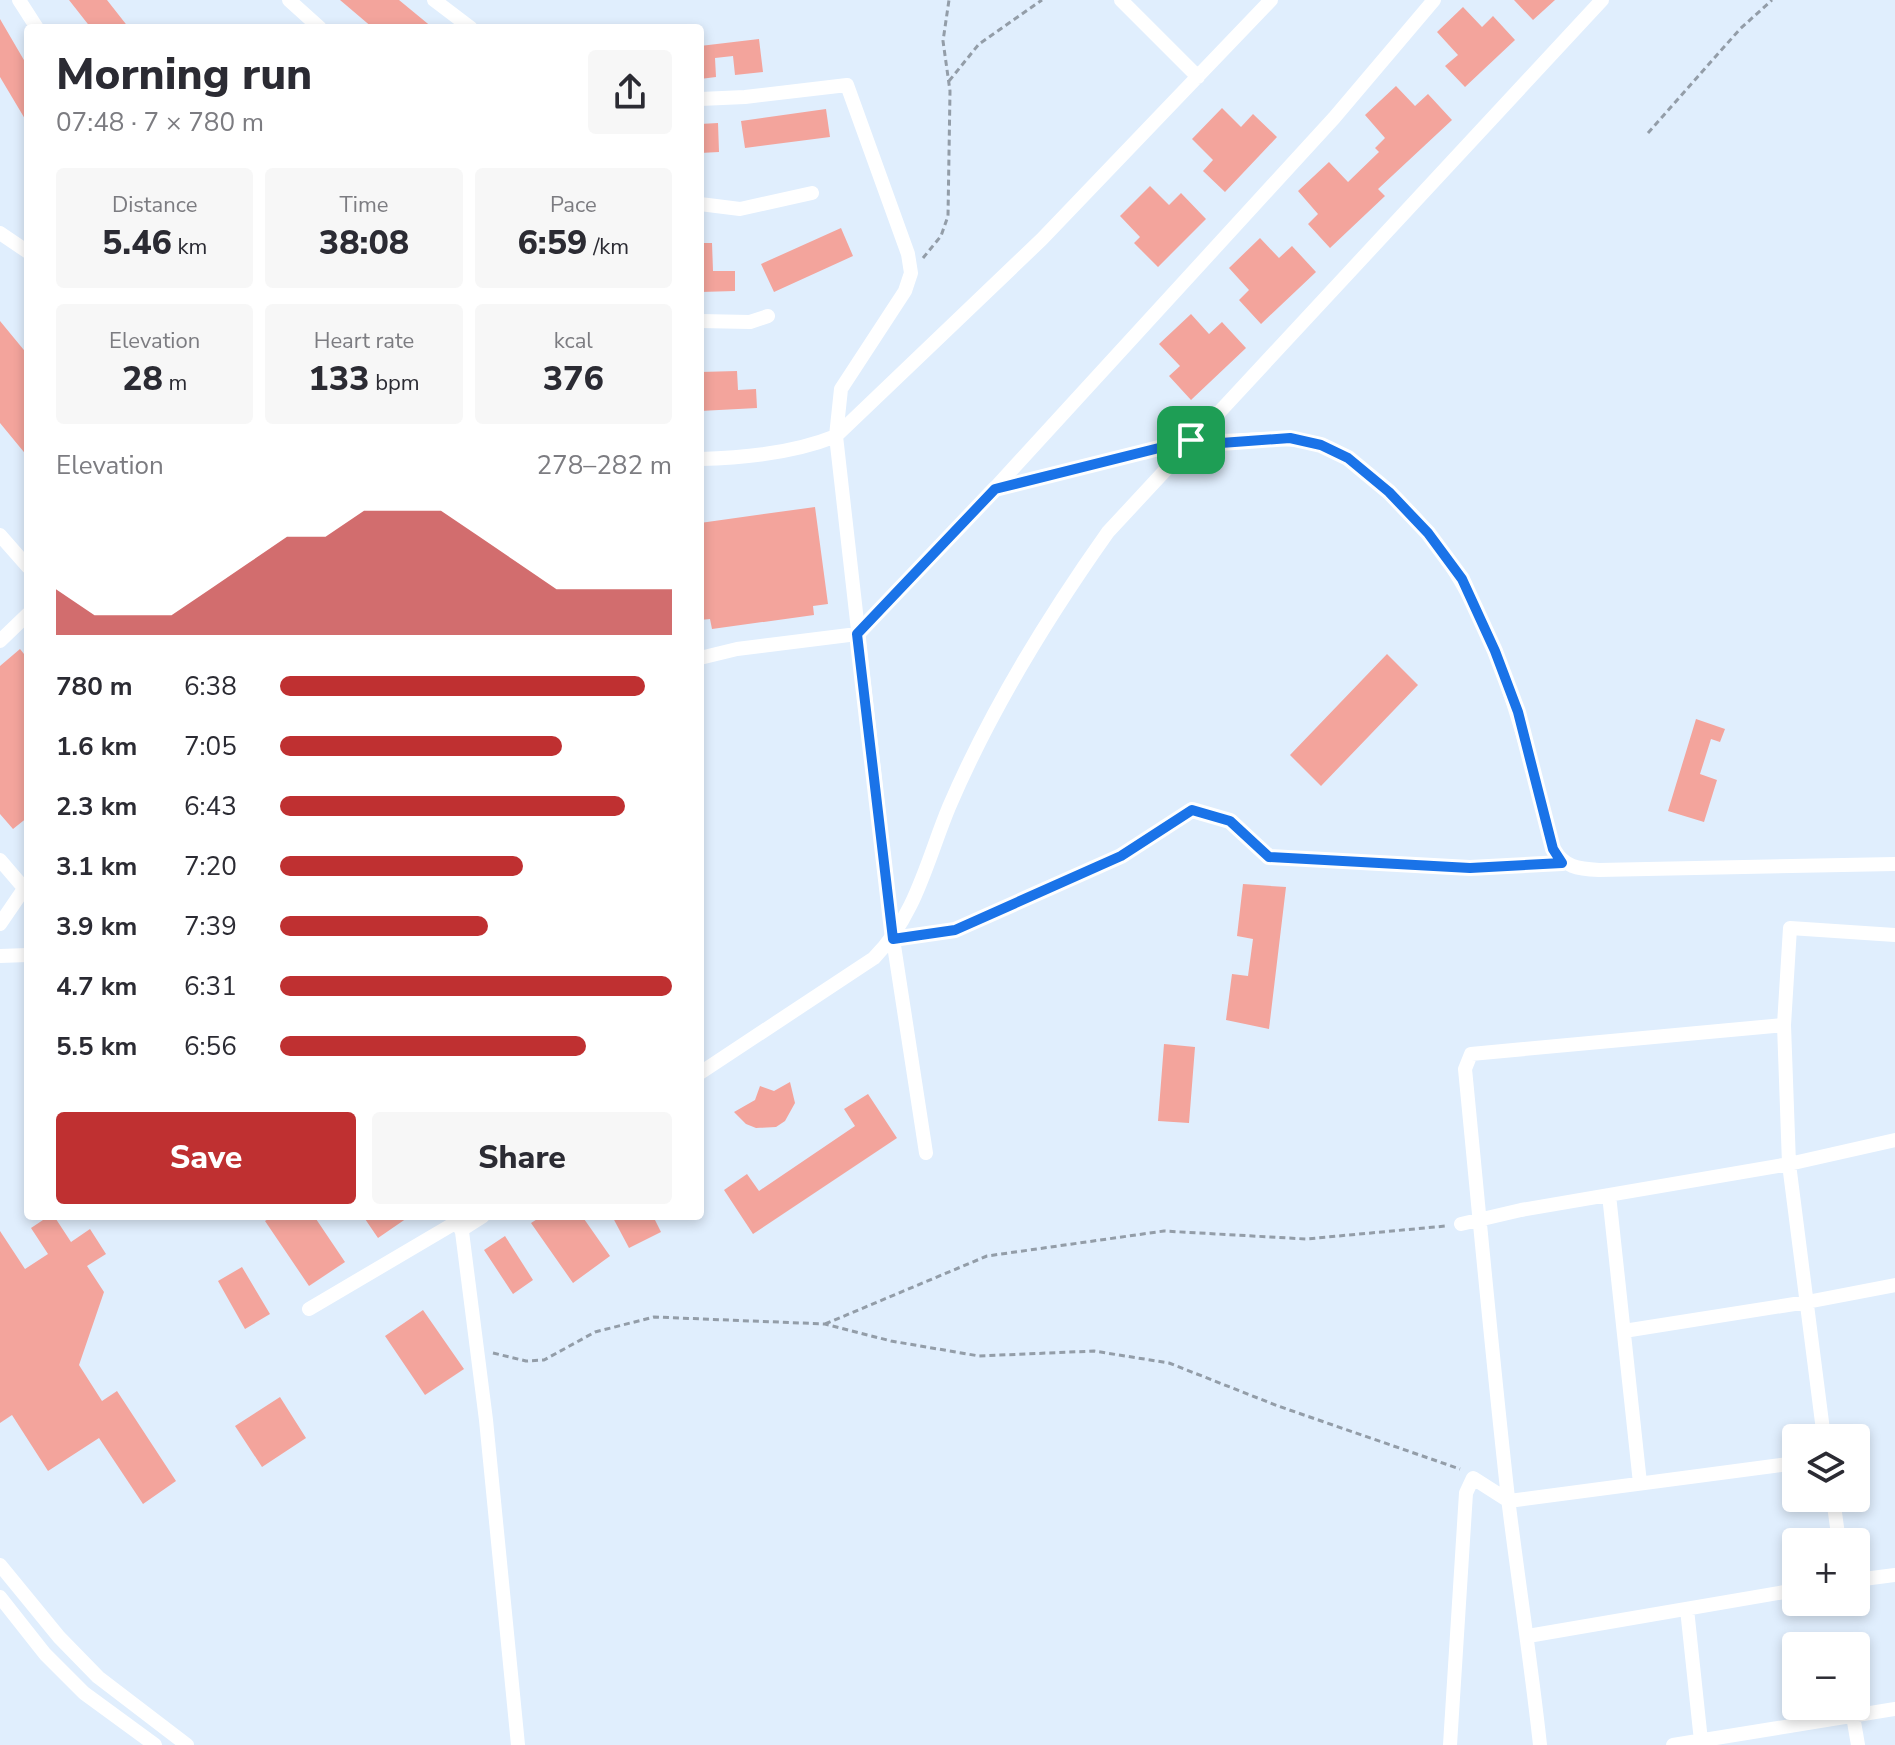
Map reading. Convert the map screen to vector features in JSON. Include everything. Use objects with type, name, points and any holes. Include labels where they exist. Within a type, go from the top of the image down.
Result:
[{"type":"street","points":[[19,0],[34,24]]},
{"type":"street","points":[[289,0],[316,24]]},
{"type":"street","points":[[434,0],[466,24]]},
{"type":"street","points":[[1121,0],[1198,77]]},
{"type":"street","points":[[704,459],[738,458],[815,444],[836,436],[1042,239],[1271,0]]},
{"type":"street","points":[[704,657],[737,649],[857,634],[995,489],[1334,118],[1434,0]]},
{"type":"street","points":[[704,1070],[874,958],[893,939],[919,892],[949,807],[1004,695],[1060,600],[1108,532],[1602,0]]},
{"type":"street","points":[[704,99],[847,85],[908,254],[911,273],[905,291],[841,389],[836,436],[893,939],[926,1153]]},
{"type":"street","points":[[704,204],[740,209],[812,193]]},
{"type":"street","points":[[0,233],[24,249]]},
{"type":"street","points":[[704,321],[750,322],[768,316]]},
{"type":"street","points":[[995,489],[1191,440],[1221,443],[1290,438],[1321,445],[1348,458],[1389,492],[1428,533],[1462,579],[1495,651],[1518,712],[1553,849],[1562,863],[1576,869],[1599,870],[1895,864]]},
{"type":"street","points":[[0,535],[24,562]]},
{"type":"street","points":[[0,641],[24,618]]},
{"type":"street","points":[[0,860],[24,884]]},
{"type":"street","points":[[0,924],[24,889]]},
{"type":"street","points":[[1822,1424],[1789,1164],[1784,1025],[1790,928],[1895,935]]},
{"type":"street","points":[[0,956],[24,955]]},
{"type":"street","points":[[1540,1745],[1509,1501],[1465,1069],[1471,1054],[1784,1025]]},
{"type":"street","points":[[1461,1224],[1521,1210],[1789,1164],[1895,1140]]},
{"type":"street","points":[[1609,1195],[1640,1483]]},
{"type":"street","points":[[309,1309],[460,1222],[486,1420],[518,1745]]},
{"type":"street","points":[[1624,1331],[1895,1285]]},
{"type":"street","points":[[1450,1745],[1466,1493],[1473,1478],[1509,1501],[1782,1465]]},
{"type":"street","points":[[0,1565],[59,1637],[98,1677],[187,1745]]},
{"type":"street","points":[[1870,1578],[1895,1575]]},
{"type":"street","points":[[1528,1636],[1782,1592]]},
{"type":"street","points":[[0,1597],[45,1654],[84,1693],[155,1745]]},
{"type":"street","points":[[1687,1609],[1701,1741]]},
{"type":"street","points":[[1870,1713],[1895,1709]]},
{"type":"street","points":[[1673,1745],[1829,1720]]},
{"type":"street","points":[[1854,1720],[1858,1745]]},
{"type":"path","points":[[911,273],[941,236],[948,216],[949,81],[943,41],[949,0]]},
{"type":"path","points":[[949,81],[979,44],[1042,0]]},
{"type":"path","points":[[1648,133],[1740,29],[1772,0]]},
{"type":"path","points":[[893,939],[955,930],[1121,856],[1192,810],[1230,821],[1269,857],[1470,868],[1562,863]]},
{"type":"path","points":[[825,1324],[987,1256],[1164,1231],[1306,1239],[1461,1224]]},
{"type":"path","points":[[476,1349],[526,1361],[544,1360],[595,1332],[654,1317],[825,1324],[891,1341],[979,1356],[1094,1351],[1169,1363],[1278,1406],[1455,1466],[1473,1478]]},
{"type":"building","points":[[69,0],[107,0],[126,24],[88,24]]},
{"type":"building","points":[[340,0],[399,0],[428,24],[368,24]]},
{"type":"building","points":[[1514,0],[1555,0],[1533,20]]},
{"type":"building","points":[[1463,7],[1482,27],[1493,16],[1515,40],[1465,87],[1445,66],[1458,55],[1437,32]]},
{"type":"building","points":[[0,19],[24,60],[24,117],[0,77]]},
{"type":"building","points":[[759,39],[763,72],[735,75],[733,56],[715,58],[716,77],[704,78],[704,46]]},
{"type":"building","points":[[1396,86],[1415,106],[1428,94],[1452,120],[1378,189],[1385,196],[1330,248],[1308,224],[1318,214],[1298,191],[1329,162],[1348,182],[1379,152],[1375,148],[1385,138],[1365,115]]},
{"type":"building","points":[[1222,108],[1241,127],[1253,114],[1277,137],[1225,192],[1203,171],[1213,160],[1192,139]]},
{"type":"building","points":[[826,109],[830,137],[745,148],[741,121]]},
{"type":"building","points":[[718,123],[719,152],[704,153],[704,124]]},
{"type":"building","points":[[1150,186],[1169,205],[1181,193],[1206,219],[1158,267],[1134,243],[1140,237],[1120,216]]},
{"type":"building","points":[[841,228],[853,256],[774,292],[761,264]]},
{"type":"building","points":[[1260,238],[1279,258],[1292,246],[1316,272],[1261,324],[1239,300],[1249,290],[1229,268]]},
{"type":"building","points":[[704,243],[712,243],[713,271],[735,271],[735,291],[704,292]]},
{"type":"building","points":[[1191,314],[1209,334],[1222,322],[1246,348],[1191,400],[1169,376],[1180,366],[1159,344]]},
{"type":"building","points":[[0,321],[24,350],[24,452],[0,423]]},
{"type":"building","points":[[737,371],[738,390],[756,389],[757,408],[704,411],[704,372]]},
{"type":"building","points":[[815,507],[828,604],[813,606],[814,615],[712,629],[710,619],[704,620],[704,522]]},
{"type":"building","points":[[20,649],[24,654],[24,820],[13,829],[0,814],[0,666]]},
{"type":"building","points":[[1387,654],[1418,685],[1321,786],[1290,755]]},
{"type":"building","points":[[1696,719],[1725,729],[1720,742],[1711,739],[1700,774],[1717,780],[1704,822],[1668,811]]},
{"type":"building","points":[[1243,884],[1286,887],[1269,1029],[1226,1020],[1232,974],[1248,976],[1253,939],[1237,936]]},
{"type":"building","points":[[1164,1044],[1195,1047],[1189,1123],[1158,1121]]},
{"type":"building","points":[[790,1082],[795,1103],[785,1121],[776,1127],[756,1128],[746,1124],[734,1112],[755,1100],[760,1086],[774,1091]]},
{"type":"building","points":[[868,1094],[897,1138],[753,1234],[724,1190],[747,1174],[759,1191],[855,1126],[844,1109]]},
{"type":"building","points":[[43,1220],[57,1220],[71,1242],[90,1229],[106,1254],[87,1266],[104,1292],[79,1365],[102,1401],[117,1391],[176,1481],[143,1504],[99,1438],[48,1471],[12,1415],[0,1423],[0,1231],[25,1269],[48,1254],[31,1228]]},
{"type":"building","points":[[317,1220],[345,1262],[309,1286],[265,1221]]},
{"type":"building","points":[[366,1220],[404,1220],[378,1238]]},
{"type":"building","points":[[536,1220],[585,1220],[610,1256],[573,1283],[531,1223]]},
{"type":"building","points":[[614,1220],[655,1220],[661,1232],[629,1248]]},
{"type":"building","points":[[505,1236],[533,1280],[513,1294],[484,1250]]},
{"type":"building","points":[[242,1267],[270,1314],[245,1329],[218,1281]]},
{"type":"building","points":[[423,1310],[464,1369],[425,1395],[385,1336]]},
{"type":"building","points":[[280,1397],[306,1438],[262,1467],[235,1426]]},
{"type":"route","points":[[1290,438],[1321,445],[1348,458],[1389,492],[1428,533],[1462,579],[1495,651],[1518,712],[1553,849],[1562,863],[1470,868],[1269,857],[1230,821],[1192,810],[1121,856],[955,930],[893,939],[857,634],[995,489],[1191,440],[1221,443],[1290,438]]}]
